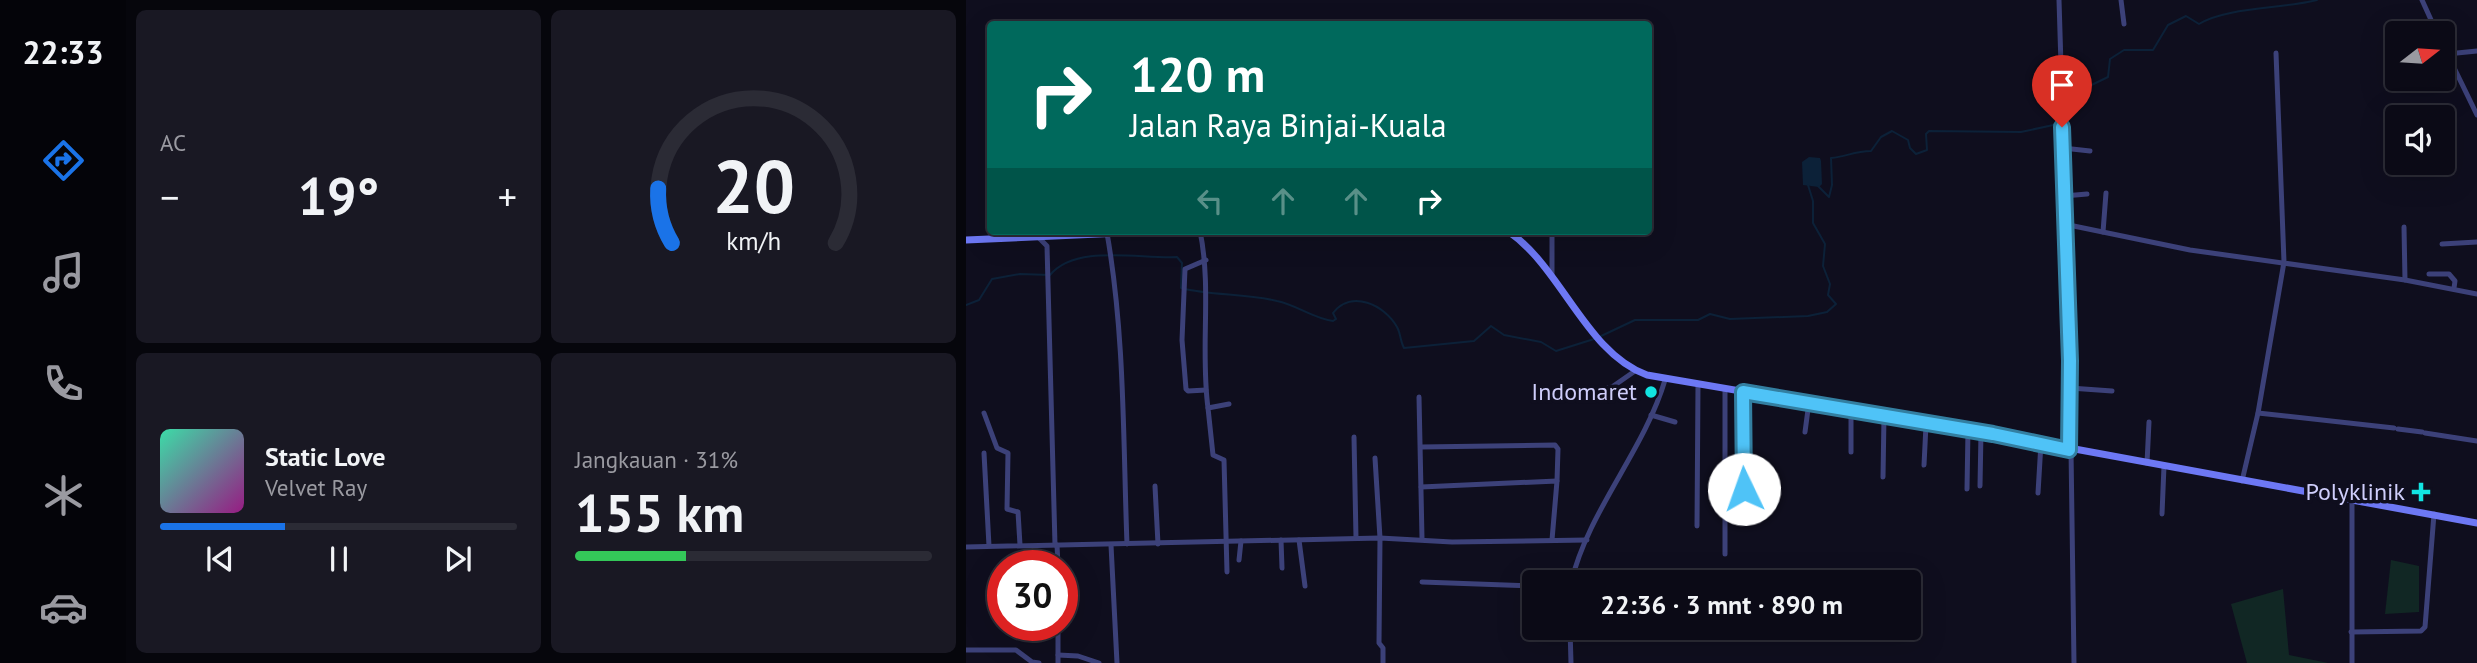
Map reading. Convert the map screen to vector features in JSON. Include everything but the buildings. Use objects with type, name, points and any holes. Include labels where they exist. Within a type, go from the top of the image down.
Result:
[{"type":"main road","points":[[966,240],[1072,235]]},
{"type":"main road","points":[[1514,235],[1552,274],[1609,351],[1635,371],[1665,380],[1809,401],[1926,425],[1981,432],[2477,523]]},
{"type":"street","points":[[2059,0],[2070,388],[2074,663]]},
{"type":"street","points":[[2121,0],[2124,24]]},
{"type":"street","points":[[2422,0],[2432,21]]},
{"type":"street","points":[[2455,53],[2477,51]]},
{"type":"street","points":[[2242,481],[2258,413],[2284,262],[2276,53]]},
{"type":"street","points":[[2455,70],[2477,115]]},
{"type":"street","points":[[2063,148],[2090,151]]},
{"type":"street","points":[[2103,232],[2106,193]]},
{"type":"street","points":[[2064,196],[2087,194]]},
{"type":"street","points":[[2064,224],[2190,250],[2405,280],[2454,288],[2477,295]]},
{"type":"street","points":[[2404,227],[2405,280]]},
{"type":"street","points":[[1107,235],[1115,280],[1122,375],[1126,544]]},
{"type":"street","points":[[1201,235],[1206,260],[1206,390],[1214,457],[1224,460],[1227,572]]},
{"type":"street","points":[[1552,235],[1552,274]]},
{"type":"street","points":[[1038,237],[1046,246],[1056,550]]},
{"type":"street","points":[[2442,244],[2477,242]]},
{"type":"street","points":[[1206,260],[1185,269],[1182,340],[1186,388],[1188,391],[1206,390]]},
{"type":"street","points":[[2430,274],[2449,274],[2455,281],[2454,288]]},
{"type":"street","points":[[1588,392],[1612,387],[1635,371]]},
{"type":"street","points":[[1576,570],[1587,540],[1651,415],[1665,380]]},
{"type":"street","points":[[1697,526],[1698,385]]},
{"type":"street","points":[[2070,388],[2112,391]]},
{"type":"street","points":[[1725,389],[1725,554]]},
{"type":"street","points":[[1743,392],[1744,489]]},
{"type":"street","points":[[1419,397],[1422,538]]},
{"type":"street","points":[[1805,432],[1809,401]]},
{"type":"street","points":[[1208,408],[1228,404]]},
{"type":"street","points":[[1851,409],[1851,452]]},
{"type":"street","points":[[984,413],[997,448],[1008,453],[1007,509],[1018,512],[1020,545]]},
{"type":"street","points":[[2258,413],[2396,428],[2477,441]]},
{"type":"street","points":[[1651,415],[1675,422]]},
{"type":"street","points":[[1883,477],[1884,416]]},
{"type":"street","points":[[2147,463],[2149,422]]},
{"type":"street","points":[[1924,465],[1926,425]]},
{"type":"street","points":[[1967,489],[1968,430]]},
{"type":"street","points":[[1980,486],[1981,432]]},
{"type":"street","points":[[1354,438],[1356,538]]},
{"type":"street","points":[[2038,493],[2041,443]]},
{"type":"street","points":[[1421,447],[1555,445],[1558,449],[1557,481],[1552,540]]},
{"type":"street","points":[[984,453],[989,546]]},
{"type":"street","points":[[1375,458],[1380,538],[1379,643],[1383,648],[1383,663]]},
{"type":"street","points":[[2162,514],[2164,466]]},
{"type":"street","points":[[1421,486],[1557,481]]},
{"type":"street","points":[[1155,486],[1157,544]]},
{"type":"street","points":[[2352,500],[2352,663]]},
{"type":"street","points":[[2351,632],[2423,630],[2434,514]]},
{"type":"street","points":[[966,547],[1356,538],[1422,538],[1451,542],[1587,540]]},
{"type":"street","points":[[1281,540],[1282,569]]},
{"type":"street","points":[[1300,540],[1305,586]]},
{"type":"street","points":[[1239,560],[1241,541]]},
{"type":"street","points":[[1111,545],[1117,663]]},
{"type":"street","points":[[1422,582],[1522,586]]},
{"type":"street","points":[[1570,640],[1571,663]]},
{"type":"street","points":[[1058,641],[1058,663]]},
{"type":"street","points":[[966,650],[1016,650],[1032,662],[1039,663]]},
{"type":"street","points":[[1058,655],[1078,656],[1099,663]]},
{"type":"green space","points":[[2391,560],[2419,566],[2419,612],[2385,614]]},
{"type":"green space","points":[[2283,589],[2289,655],[2328,663],[2247,663],[2231,604]]},
{"type":"water","points":[[1809,157],[1820,158],[1821,161],[1822,184],[1819,187],[1803,185],[1802,162]]},
{"type":"waterway","points":[[2068,122],[2075,93],[2108,77],[2110,59],[2124,50],[2153,50],[2168,25],[2186,16],[2199,24],[2224,14],[2317,0]]},
{"type":"waterway","points":[[1818,186],[1829,197],[1832,185],[1831,158],[1871,151],[1881,137],[1892,131],[1908,140],[1910,148],[1916,154],[1927,150],[1926,134],[1929,131],[2021,132],[2058,124]]},
{"type":"waterway","points":[[1599,337],[1635,320],[1698,320],[1710,314],[1730,319],[1808,316],[1827,312],[1836,304],[1828,295],[1830,284],[1823,266],[1825,244],[1813,223],[1813,201],[1808,185]]},
{"type":"waterway","points":[[966,305],[979,300],[992,279],[1020,274],[1050,275],[1061,265],[1075,259],[1109,255],[1177,257],[1182,263],[1181,288],[1277,301],[1333,321],[1336,319],[1333,313],[1340,306],[1349,302],[1367,303],[1392,319],[1404,348],[1474,341],[1491,326],[1504,335],[1541,342],[1556,351],[1594,339]]},
{"type":"place","name":"Indomaret","points":[[1651,392]]},
{"type":"place","name":"Polyklinik","points":[[2421,492]]},
{"type":"route","points":[[1744,489],[1741,438],[1743,392],[1809,401],[2069,450],[2070,361],[2062,127]]}]
